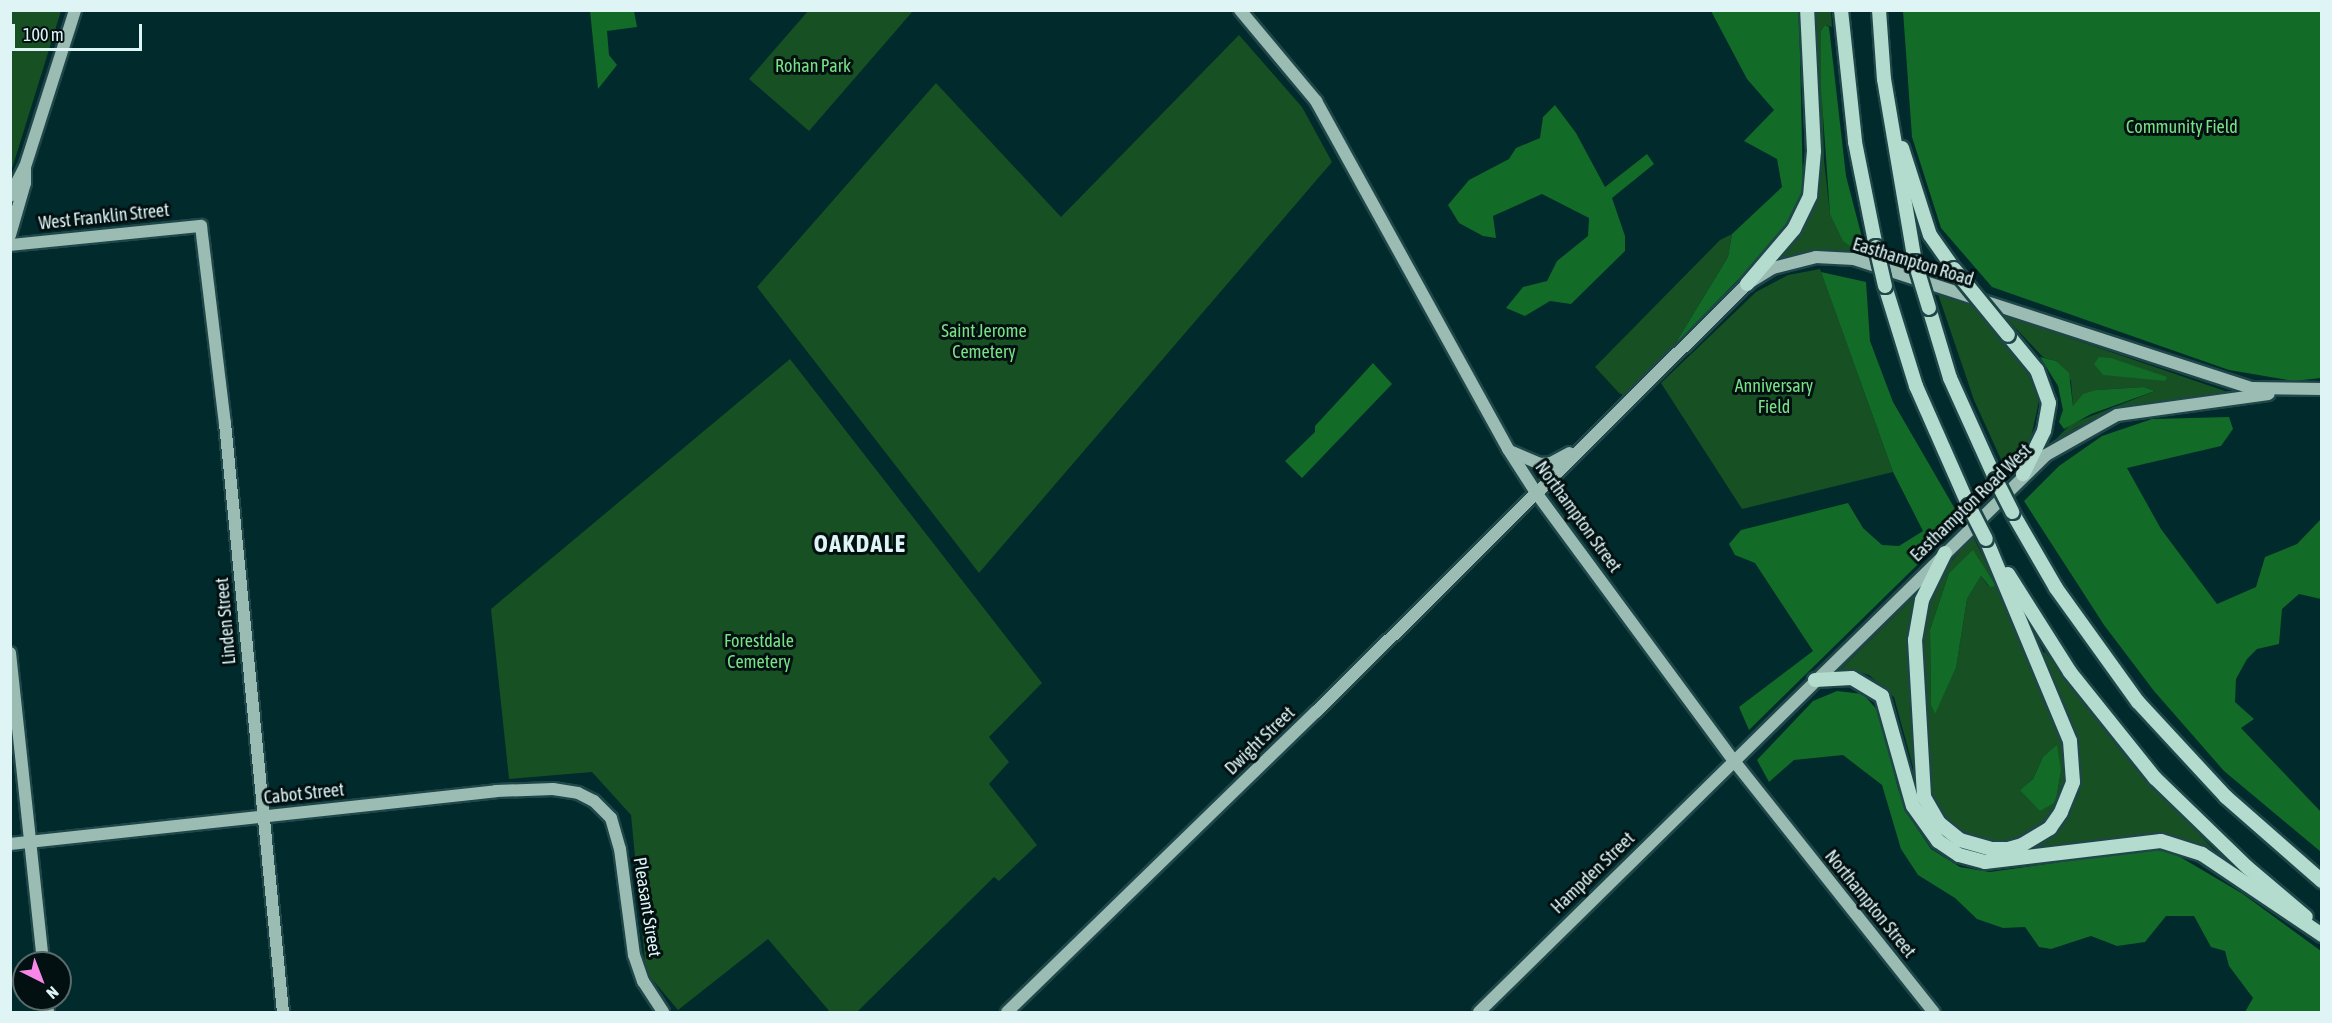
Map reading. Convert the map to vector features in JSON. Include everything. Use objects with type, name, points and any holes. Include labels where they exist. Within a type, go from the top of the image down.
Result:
[{"type":"highway","points":[[1747,284],[1794,229],[1810,196],[1814,151],[1807,10]]},
{"type":"highway","points":[[1841,10],[1855,142],[1885,286],[1916,386],[1986,539],[2070,741],[2073,782],[2061,812],[2050,828],[2022,845],[2008,849],[1991,849],[1960,840],[1939,823],[1924,797],[1915,640],[1922,600],[1945,553]]},
{"type":"highway","points":[[1879,10],[1884,79],[1915,262],[1950,378],[2012,512],[2056,588],[2138,702],[2226,797],[2322,881]]},
{"type":"highway","points":[[1884,79],[1921,213],[1930,235],[1954,269],[2037,370],[2049,403],[2044,431],[2024,474]]},
{"type":"highway","points":[[1986,539],[2070,672],[2129,747],[2199,823],[2322,928]]},
{"type":"highway","points":[[1815,680],[1852,678],[1882,696],[1913,806],[1938,841],[1959,855],[1985,862],[2170,843],[2202,854],[2322,935]]},
{"type":"main road","points":[[10,235],[25,167],[75,10]]},
{"type":"main road","name":"Northampton Street","points":[[1240,10],[1316,101],[1508,449],[1537,494],[1734,761],[1934,1012]]},
{"type":"main road","points":[[10,196],[25,167]]},
{"type":"main road","name":"West Franklin Street","points":[[10,245],[201,226]]},
{"type":"main road","name":"Linden Street","points":[[201,226],[265,817],[283,1012]]},
{"type":"main road","name":"Easthampton Road","points":[[1537,494],[1586,442],[1747,284],[1796,261],[1816,257],[1854,260],[2206,376],[2250,388],[2297,391],[2322,389]]},
{"type":"main road","name":"Easthampton Road West","points":[[1734,761],[2024,474],[2067,440],[2117,415],[2297,391]]},
{"type":"main road","points":[[1508,449],[1529,462],[1551,463],[1586,442]]},
{"type":"main road","name":"Dwight Street","points":[[1007,1012],[1537,494]]},
{"type":"main road","points":[[10,653],[42,951]]},
{"type":"main road","name":"Hampden Street","points":[[1479,1012],[1734,761]]},
{"type":"main road","name":"Cabot Street","points":[[10,844],[530,789],[578,793],[598,805]]},
{"type":"main road","name":"Pleasant Street","points":[[598,805],[611,819],[620,849],[634,955],[643,981],[663,1012]]},
{"type":"green space","points":[[10,11],[61,11],[11,172],[10,172]]},
{"type":"green space","points":[[590,11],[634,11],[637,27],[607,31],[609,55],[617,65],[598,89]]},
{"type":"green space","name":"Rohan Park","points":[[808,11],[913,11],[809,131],[749,79]]},
{"type":"green space","points":[[1711,11],[1799,11],[1803,188],[1786,231],[1675,344],[1728,257],[1732,234],[1782,187],[1777,159],[1744,141],[1774,110],[1747,79]]},
{"type":"green space","points":[[1813,11],[1831,11],[1832,27],[1825,25],[1821,32],[1824,160],[1830,214],[1854,249],[1865,249],[1868,258],[1847,253],[1765,270],[1794,240],[1808,219],[1816,190]]},
{"type":"green space","name":"Community Field","points":[[1903,11],[2321,11],[2321,378],[2294,381],[2229,370],[1992,287],[1941,228],[1912,137]]},
{"type":"green space","points":[[1825,25],[1829,27],[1846,176],[1865,249],[1854,249],[1843,241],[1830,214],[1821,88],[1821,31]]},
{"type":"green space","name":"Saint Jerome Cemetery","points":[[1239,35],[1302,107],[1332,162],[979,573],[757,287],[936,83],[1061,217]]},
{"type":"green space","points":[[1555,105],[1576,133],[1605,187],[1647,154],[1654,164],[1612,198],[1625,236],[1625,251],[1571,304],[1550,301],[1525,316],[1506,308],[1523,287],[1547,281],[1557,261],[1588,236],[1589,218],[1542,194],[1493,216],[1496,238],[1483,236],[1459,223],[1448,205],[1469,180],[1509,159],[1516,148],[1540,138],[1543,117]]},
{"type":"green space","points":[[1732,234],[1728,257],[1675,344],[1623,395],[1619,393],[1595,367],[1720,240]]},
{"type":"green space","name":"Anniversary Field","points":[[1820,269],[1893,472],[1742,509],[1661,383],[1756,292],[1788,275]]},
{"type":"green space","points":[[1821,272],[1866,282],[1870,341],[1893,402],[1962,521],[1749,730],[1739,707],[1813,651],[1755,563],[1735,555],[1729,544],[1741,530],[1848,503],[1863,528],[1882,545],[1899,546],[1923,531],[1893,472]]},
{"type":"green space","points":[[1938,294],[1978,308],[2036,385],[2039,401],[2030,442],[2009,477],[1974,400]]},
{"type":"green space","points":[[2003,315],[2225,391],[2229,395],[2132,406],[2077,427],[2048,447],[2071,424],[2155,391],[2144,387],[2096,390],[2073,406],[2071,381],[2056,361],[2044,358]]},
{"type":"green space","points":[[2040,357],[2056,361],[2069,373],[2073,406],[2083,394],[2096,390],[2144,387],[2155,391],[2091,414],[2064,429],[2059,422],[2063,410],[2058,386]]},
{"type":"green space","points":[[2099,357],[2111,358],[2167,377],[2165,381],[2103,375],[2094,364]]},
{"type":"green space","name":"Forestdale Cemetery","points":[[790,359],[1042,683],[989,737],[1009,762],[989,784],[1037,845],[999,881],[994,877],[857,1012],[830,1012],[768,939],[678,1010],[646,972],[631,815],[592,772],[509,779],[491,609]]},
{"type":"green space","points":[[1373,363],[1392,384],[1302,478],[1285,461],[1315,432],[1315,426]]},
{"type":"green space","points":[[2229,417],[2233,429],[2221,446],[2127,468],[2161,529],[2217,604],[2256,587],[2265,557],[2297,544],[2321,519],[2321,599],[2299,594],[2282,609],[2279,644],[2257,649],[2247,659],[2236,679],[2235,702],[2254,719],[2241,728],[2321,812],[2321,852],[2224,771],[2154,691],[2104,625],[2024,501],[2059,466],[2102,436],[2152,419]]},
{"type":"green space","points":[[1973,536],[2040,676],[2065,742],[2067,783],[2048,824],[2024,840],[1994,845],[1968,838],[1945,821],[1932,801],[1926,774],[1921,635],[1929,597],[1939,576]],"holes":[[[1973,551],[1989,587],[1981,576],[1967,599],[1956,668],[1935,713],[1931,705],[1930,630],[1949,573]],[[2043,757],[2061,771],[2057,794],[2020,790],[2033,779]]]},
{"type":"green space","points":[[1973,550],[1996,586],[1990,587],[1981,576],[1967,599],[1956,668],[1935,714],[1931,705],[1930,630],[1949,573]]},
{"type":"green space","points":[[1921,590],[1915,774],[1894,697],[1869,675],[1850,669],[1839,671]]},
{"type":"green space","points":[[2045,652],[2120,750],[2227,864],[2192,843],[2161,837],[2035,850],[2068,815],[2077,791],[2080,762],[2074,731],[2042,654]]},
{"type":"green space","points":[[1837,691],[1863,694],[1880,713],[1898,789],[1911,819],[1931,849],[1960,867],[1990,872],[2147,850],[2170,851],[2243,894],[2321,951],[2321,1012],[2245,1012],[2253,998],[2229,966],[2225,951],[2211,947],[2194,916],[2166,916],[2145,942],[2117,946],[2091,936],[2051,949],[2039,947],[2025,927],[2003,928],[1977,919],[1955,898],[1918,875],[1901,849],[1882,785],[1843,755],[1794,760],[1769,782],[1757,760],[1813,701]]},
{"type":"green space","points":[[2057,745],[2061,771],[2057,794],[2054,803],[2040,811],[2020,790],[2033,779],[2043,757]]},
{"type":"district","name":"OAKDALE","points":[[860,544]]}]
